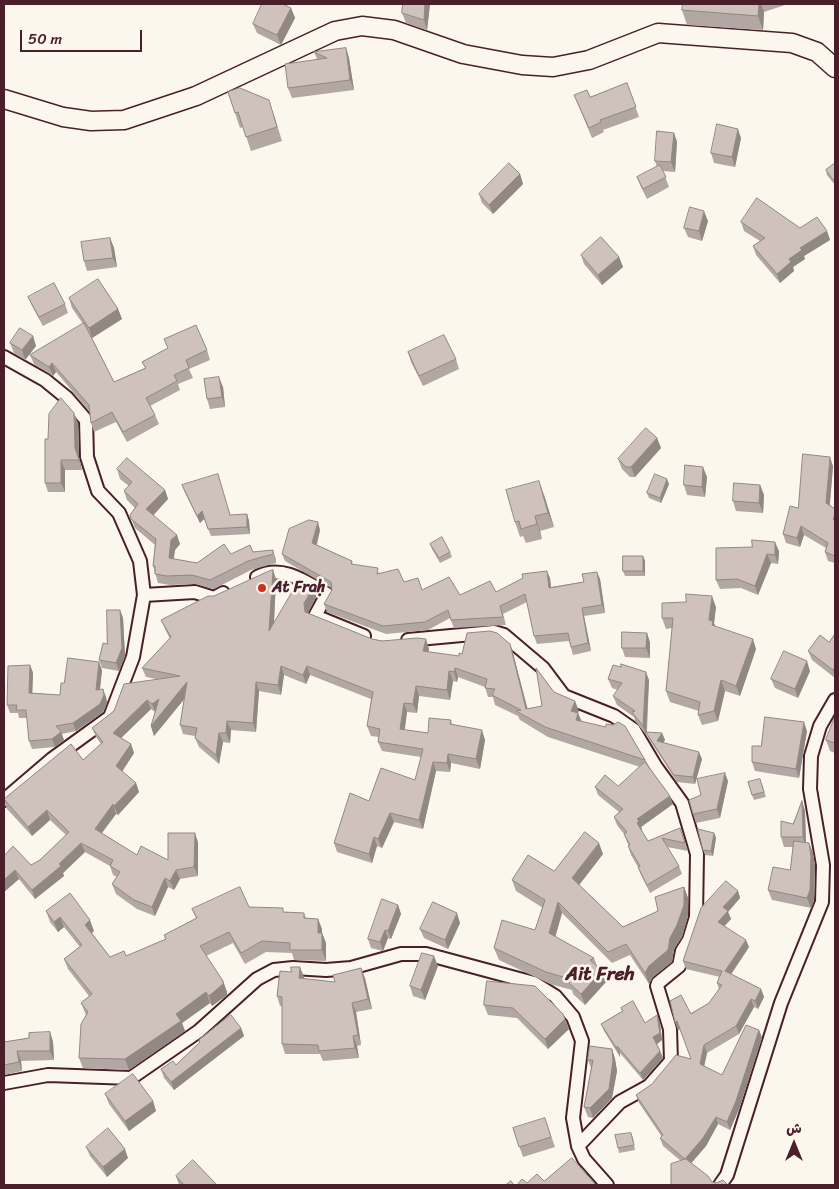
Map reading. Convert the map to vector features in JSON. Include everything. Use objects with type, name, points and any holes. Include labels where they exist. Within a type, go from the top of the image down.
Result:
[{"type":"main road","points":[[4,99],[63,117],[91,121],[124,120],[196,96],[335,31],[362,26],[394,30],[463,54],[522,65],[553,67],[590,60],[658,33],[792,43],[817,52],[835,68]]},
{"type":"street","points":[[4,357],[46,380],[67,398],[86,420],[87,456],[98,491],[119,513],[131,538],[140,561],[144,595],[132,657],[110,717],[52,759],[4,800]]},
{"type":"street","points":[[144,595],[195,592],[214,598],[261,575],[278,571],[297,577],[327,594],[315,616],[377,640]]},
{"type":"street","points":[[393,641],[494,632],[504,635],[543,668],[564,696],[614,716],[634,730],[656,767],[682,803],[696,854],[696,917],[689,940],[682,951],[679,966],[658,982],[657,986],[670,1029],[671,1061],[649,1086],[620,1102],[578,1146]]},
{"type":"street","points":[[720,1185],[727,1175],[781,1003],[822,902],[823,865],[810,789],[811,756],[820,726],[835,700]]},
{"type":"street","points":[[4,1083],[48,1075],[131,1078],[199,1031],[257,979],[274,970],[293,968],[326,970],[351,968],[401,954],[426,954],[534,983],[555,996],[573,1017],[582,1041],[573,1118],[578,1146],[584,1159],[607,1185]]},
{"type":"building","points":[[262,4],[283,4],[291,8],[277,35],[253,24]]},
{"type":"building","points":[[403,4],[425,4],[424,20],[402,13]]},
{"type":"building","points":[[683,4],[759,4],[758,16],[682,10]]},
{"type":"building","points":[[346,48],[350,80],[288,88],[285,64],[327,58],[314,52]]},
{"type":"building","points":[[627,83],[636,107],[600,120],[601,122],[589,128],[574,95],[587,90],[590,97]]},
{"type":"building","points":[[240,88],[269,100],[277,127],[246,137],[238,112],[235,113],[228,92]]},
{"type":"building","points":[[717,124],[738,129],[732,157],[711,153]]},
{"type":"building","points":[[657,131],[674,133],[671,162],[655,161]]},
{"type":"building","points":[[509,163],[520,174],[489,205],[479,194]]},
{"type":"building","points":[[835,163],[835,179],[833,180],[826,170]]},
{"type":"building","points":[[660,165],[666,177],[643,189],[637,177]]},
{"type":"building","points":[[757,198],[800,228],[817,217],[827,231],[800,248],[802,250],[789,259],[791,262],[777,274],[753,246],[765,238],[741,222]]},
{"type":"building","points":[[690,207],[704,211],[699,231],[684,228]]},
{"type":"building","points":[[601,237],[619,257],[598,275],[581,255]]},
{"type":"building","points":[[110,238],[113,258],[84,261],[81,242]]},
{"type":"building","points":[[98,279],[118,309],[89,328],[69,298]]},
{"type":"building","points":[[54,283],[65,304],[39,317],[28,297]]},
{"type":"building","points":[[84,323],[114,382],[146,368],[142,362],[168,348],[164,339],[196,325],[207,350],[186,360],[189,368],[174,375],[177,381],[146,398],[155,415],[123,432],[112,412],[91,423],[89,405],[52,363],[49,367],[30,355]]},
{"type":"building","points":[[20,328],[33,336],[22,350],[10,343]]},
{"type":"building","points":[[444,335],[456,359],[419,376],[408,352]]},
{"type":"building","points":[[219,377],[222,397],[207,399],[204,379]]},
{"type":"building","points":[[61,398],[74,413],[75,448],[79,460],[61,460],[61,483],[45,483],[45,439],[48,439],[49,414]]},
{"type":"building","points":[[646,428],[657,438],[631,467],[626,467],[618,459]]},
{"type":"building","points":[[803,454],[830,457],[826,503],[835,509],[833,519],[835,520],[835,556],[825,552],[828,543],[801,526],[797,538],[783,534],[790,506],[798,508]]},
{"type":"building","points":[[127,458],[165,490],[146,509],[177,535],[171,540],[169,558],[197,563],[224,544],[231,554],[250,545],[253,552],[273,550],[273,554],[248,561],[210,580],[192,575],[167,576],[155,574],[155,566],[153,566],[156,539],[131,519],[130,515],[138,504],[124,491],[132,482],[117,469]]},
{"type":"building","points":[[685,465],[703,467],[702,487],[684,485]]},
{"type":"building","points":[[218,474],[230,515],[247,514],[247,527],[208,529],[202,511],[197,516],[182,485]]},
{"type":"building","points":[[655,474],[667,479],[660,498],[647,493]]},
{"type":"building","points":[[539,481],[548,513],[535,516],[537,524],[521,529],[519,521],[515,522],[506,490]]},
{"type":"building","points":[[734,483],[760,485],[759,503],[733,501]]},
{"type":"building","points":[[309,520],[318,522],[312,543],[352,561],[351,564],[378,568],[377,574],[398,569],[404,582],[418,578],[422,590],[449,577],[460,595],[490,581],[496,592],[523,578],[522,574],[547,571],[549,588],[584,582],[582,574],[597,572],[602,605],[582,608],[588,643],[571,647],[568,633],[534,636],[525,594],[500,606],[503,617],[451,620],[448,610],[425,622],[383,626],[324,604],[332,590],[331,582],[282,554],[289,529]]},
{"type":"building","points":[[442,537],[450,552],[439,558],[430,544]]},
{"type":"building","points":[[752,540],[775,542],[775,555],[767,554],[755,586],[737,579],[716,580],[716,548],[752,547]]},
{"type":"building","points":[[623,556],[643,556],[643,571],[623,571]]},
{"type":"building","points":[[273,570],[269,631],[299,580],[313,588],[304,603],[305,612],[372,639],[382,641],[426,639],[423,651],[459,656],[459,653],[462,654],[467,633],[490,631],[497,633],[510,644],[526,709],[542,706],[536,668],[554,692],[575,701],[571,711],[578,713],[576,720],[606,727],[606,724],[613,725],[618,722],[625,726],[645,760],[545,727],[516,711],[521,710],[492,695],[495,689],[485,688],[487,679],[455,668],[454,672],[449,671],[447,690],[416,686],[413,704],[404,703],[400,729],[428,733],[429,718],[451,720],[450,724],[482,730],[476,759],[448,754],[447,763],[433,762],[419,820],[390,813],[378,839],[374,837],[369,854],[334,843],[350,793],[369,801],[381,768],[415,780],[423,749],[378,742],[380,729],[367,726],[373,692],[307,666],[303,675],[281,666],[278,685],[256,682],[253,723],[227,721],[226,733],[219,733],[216,755],[195,738],[197,728],[180,725],[187,682],[151,726],[159,699],[152,704],[147,700],[113,733],[131,744],[116,766],[136,783],[114,806],[113,804],[95,829],[137,855],[141,846],[168,860],[168,833],[195,833],[194,867],[176,870],[170,881],[165,878],[152,907],[134,900],[112,884],[120,872],[110,866],[113,860],[81,843],[59,864],[61,866],[32,890],[15,870],[4,880],[4,856],[13,846],[31,865],[40,860],[69,832],[47,810],[28,827],[4,799],[71,744],[83,760],[103,742],[92,728],[114,711],[124,684],[180,676],[142,668],[171,637],[161,620],[208,596],[214,596]]},
{"type":"building","points":[[686,594],[712,596],[709,620],[713,621],[712,625],[753,639],[736,686],[721,680],[714,711],[698,715],[700,702],[666,691],[673,618],[662,618],[662,603],[686,602]]},
{"type":"building","points":[[107,610],[120,610],[122,648],[116,663],[99,660],[103,643],[107,644]]},
{"type":"building","points":[[622,632],[647,633],[646,648],[622,648]]},
{"type":"building","points":[[835,634],[835,667],[833,670],[808,651],[820,635],[829,642]]},
{"type":"building","points":[[784,651],[807,661],[795,689],[771,679]]},
{"type":"building","points":[[68,658],[99,662],[96,690],[103,689],[104,695],[100,704],[73,723],[56,726],[61,732],[52,739],[29,741],[26,710],[16,710],[17,705],[7,705],[8,666],[30,665],[29,693],[60,695],[61,683],[64,683]]},
{"type":"building","points":[[621,664],[646,672],[643,726],[632,712],[635,711],[613,696],[622,683],[608,679],[613,665],[621,667]]},
{"type":"building","points":[[835,716],[835,743],[826,740]]},
{"type":"building","points":[[765,717],[804,722],[796,769],[752,762],[752,746],[761,746]]},
{"type":"building","points":[[646,732],[662,733],[657,741],[699,752],[693,777],[674,775]]},
{"type":"building","points":[[645,762],[670,796],[637,819],[639,821],[637,823],[648,841],[680,828],[685,843],[662,838],[679,866],[647,885],[638,867],[640,866],[628,846],[630,845],[624,834],[627,832],[614,817],[623,809],[595,787],[605,775],[618,786]]},
{"type":"building","points":[[725,773],[717,809],[693,814],[689,800],[701,795],[697,779]]},
{"type":"building","points":[[760,779],[764,792],[752,795],[748,782]]},
{"type":"building","points":[[802,801],[803,837],[781,837],[781,821],[793,824]]},
{"type":"building","points":[[698,829],[714,833],[711,851],[703,850]]},
{"type":"building","points":[[585,832],[599,843],[572,878],[623,927],[658,911],[655,897],[684,887],[684,905],[670,938],[668,950],[649,966],[645,973],[626,944],[608,952],[558,902],[549,933],[594,958],[590,960],[602,971],[581,994],[569,983],[570,979],[546,972],[494,948],[502,920],[535,930],[545,900],[512,880],[528,855],[554,871]]},
{"type":"building","points":[[794,841],[809,843],[811,856],[810,890],[807,898],[768,890],[773,867],[790,870]]},
{"type":"building","points":[[726,881],[738,891],[723,907],[728,911],[718,922],[746,940],[725,971],[761,989],[755,1001],[751,999],[736,1026],[704,1045],[700,1064],[722,1075],[746,1025],[759,1030],[736,1101],[727,1122],[716,1117],[703,1138],[685,1159],[660,1138],[663,1135],[636,1095],[652,1084],[676,1055],[691,1059],[677,1021],[675,1022],[670,1001],[681,995],[691,1014],[709,1003],[722,985],[717,983],[722,971],[683,961],[701,908]]},
{"type":"building","points":[[240,887],[249,907],[283,908],[283,912],[304,913],[304,918],[318,919],[318,933],[322,933],[322,950],[290,950],[290,943],[262,941],[241,953],[229,932],[200,946],[223,981],[223,984],[209,996],[206,992],[176,1014],[181,1021],[125,1059],[79,1058],[81,1024],[88,1012],[81,1003],[92,994],[64,959],[82,945],[60,917],[54,922],[46,911],[70,893],[90,920],[85,925],[110,957],[124,951],[126,956],[166,939],[164,935],[197,918],[192,909]]},
{"type":"building","points":[[382,899],[398,905],[388,931],[385,930],[380,942],[368,939]]},
{"type":"building","points":[[433,902],[457,913],[445,940],[420,929]]},
{"type":"building","points":[[422,953],[434,956],[421,990],[410,986]]},
{"type":"building","points":[[291,967],[300,967],[299,978],[335,982],[333,975],[361,968],[368,999],[352,1003],[358,1035],[353,1036],[355,1048],[319,1051],[318,1045],[282,1044],[282,997],[277,996],[280,971],[291,972]]},
{"type":"building","points":[[487,981],[535,986],[563,1014],[565,1019],[545,1039],[513,1008],[484,1005]]},
{"type":"building","points":[[633,1001],[645,1023],[657,1015],[660,1033],[653,1037],[660,1051],[640,1073],[617,1046],[617,1049],[601,1024],[623,1011],[621,1008]]},
{"type":"building","points":[[231,1015],[241,1028],[171,1082],[161,1069],[173,1061],[176,1065],[200,1042],[199,1040]]},
{"type":"building","points":[[50,1032],[50,1051],[17,1051],[19,1062],[4,1065],[4,1042],[29,1038],[29,1033]]},
{"type":"building","points":[[590,1046],[612,1049],[613,1061],[609,1089],[590,1108],[584,1107],[593,1060],[588,1060]]},
{"type":"building","points":[[133,1074],[153,1101],[125,1121],[105,1094]]},
{"type":"building","points":[[545,1118],[551,1137],[519,1147],[513,1128]]},
{"type":"building","points":[[108,1128],[125,1149],[103,1167],[86,1147]]},
{"type":"building","points":[[631,1133],[634,1145],[618,1148],[615,1135]]},
{"type":"building","points":[[572,1158],[595,1184],[517,1185],[522,1179],[527,1183],[537,1174],[544,1181]]},
{"type":"building","points":[[686,1159],[708,1176],[712,1182],[716,1183],[723,1180],[728,1185],[671,1185],[671,1164]]},
{"type":"building","points":[[193,1160],[217,1185],[184,1185],[176,1176]]},
{"type":"building","points":[[511,1181],[514,1185],[506,1185]]},
{"type":"place","name":"At Fraḥ","points":[[262,588]]},
{"type":"district","name":"Ait Freh","points":[[600,975]]}]
